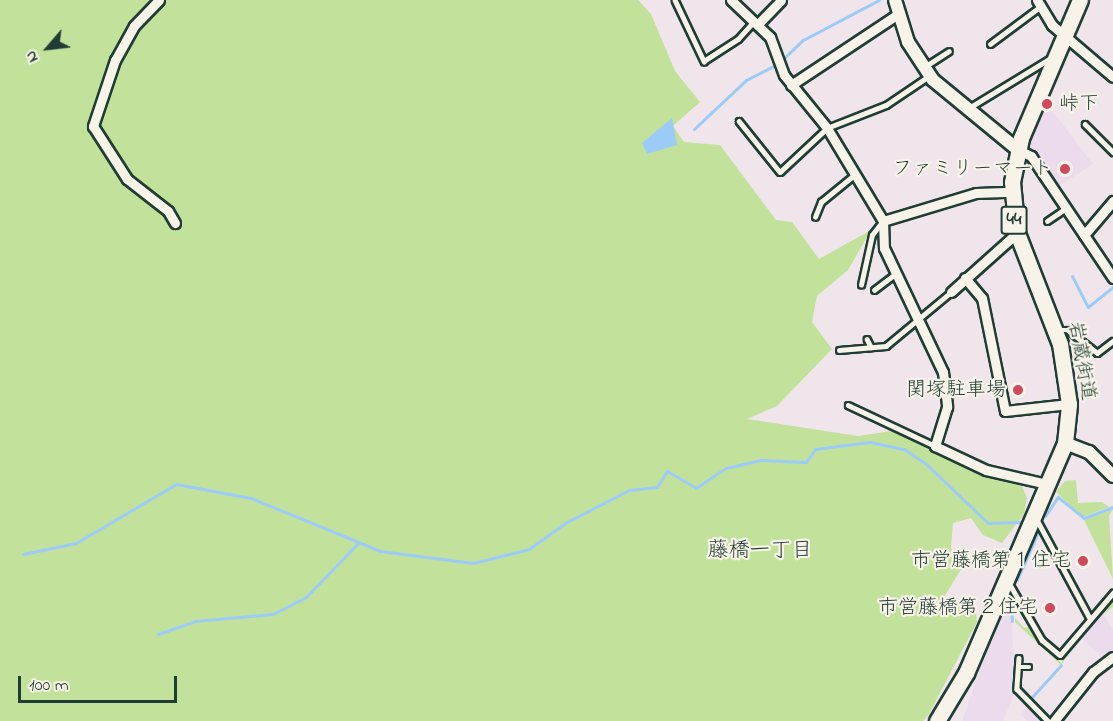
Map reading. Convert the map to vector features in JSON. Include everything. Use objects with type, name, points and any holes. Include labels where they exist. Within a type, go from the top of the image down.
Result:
[{"type":"main road","name":"岩蔵街道","points":[[937,721],[966,673],[1065,443],[1070,404],[1057,330],[1017,233],[1011,192],[1017,149],[1080,0]]},
{"type":"street","points":[[159,0],[134,26],[115,60],[93,126],[127,179],[175,223]]},
{"type":"street","points":[[731,0],[756,23],[791,85],[827,128],[853,176],[884,221],[882,242],[917,317],[946,394],[936,446],[986,471],[1047,484]]},
{"type":"street","points":[[756,23],[781,0]]},
{"type":"street","points":[[896,0],[898,14],[926,72],[1017,149],[1031,156],[1113,278]]},
{"type":"street","points":[[1039,3],[1065,36],[1113,77]]},
{"type":"street","points":[[791,85],[898,14]]},
{"type":"street","points":[[884,221],[905,219],[976,193],[1011,192]]},
{"type":"street","points":[[1084,235],[1113,201]]},
{"type":"street","points":[[951,292],[1017,233]]},
{"type":"street","points":[[965,278],[982,298],[1005,411],[1070,404]]},
{"type":"street","points":[[1065,443],[1089,452],[1113,476]]},
{"type":"street","points":[[1054,721],[1093,672],[1113,657]]},
{"type":"lane","points":[[675,0],[704,61],[738,39],[756,23]]},
{"type":"lane","points":[[990,44],[1039,3]]},
{"type":"lane","points":[[739,121],[780,172],[827,128],[886,105],[949,51]]},
{"type":"lane","points":[[969,108],[1056,55]]},
{"type":"lane","points":[[1085,124],[1103,139],[1113,152]]},
{"type":"lane","points":[[815,217],[821,202],[853,176]]},
{"type":"lane","points":[[1047,221],[1066,208]]},
{"type":"lane","points":[[861,285],[874,230],[884,221]]},
{"type":"lane","points":[[874,290],[896,273]]},
{"type":"lane","points":[[839,350],[886,346],[917,317],[951,292]]},
{"type":"lane","points":[[1057,330],[1068,330],[1097,352],[1113,341]]},
{"type":"lane","points":[[867,339],[871,347]]},
{"type":"lane","points":[[936,398],[946,394]]},
{"type":"lane","points":[[848,405],[936,446]]},
{"type":"lane","points":[[1033,515],[1042,521],[1090,618]]},
{"type":"lane","points":[[1006,579],[1055,653],[1064,655],[1090,618],[1113,593]]},
{"type":"lane","points":[[1019,658],[1017,689],[1048,721]]},
{"type":"lane","points":[[1019,667],[1029,667]]},
{"type":"shaded area","points":[[1048,105],[1093,164],[1056,188],[1027,145]]},
{"type":"shaded area","points":[[1004,601],[1011,605],[1015,692],[1003,721],[962,721]]},
{"type":"shaded area","points":[[1103,614],[1113,629],[1113,651],[1103,658],[1081,637]]},
{"type":"shaded area","points":[[1029,705],[1042,717],[1042,721],[1027,721],[1020,714]]},
{"type":"green space","points":[[0,0],[638,0],[651,14],[675,71],[700,102],[673,126],[684,142],[720,145],[776,220],[792,222],[819,259],[871,230],[848,270],[817,296],[812,322],[832,349],[777,406],[747,419],[858,436],[892,431],[984,476],[1022,486],[1027,498],[1024,514],[1002,543],[983,535],[971,518],[953,523],[951,548],[963,566],[943,599],[976,612],[977,622],[929,714],[923,721],[0,721]]},
{"type":"green space","points":[[1076,480],[1078,503],[1102,502],[1109,507],[1083,517],[1056,492],[1065,481]]},
{"type":"green space","points":[[1113,509],[1109,516],[1113,579],[1084,520]]},
{"type":"green space","points":[[1113,600],[1113,607],[1088,625],[1061,665],[1015,622],[1015,618],[1024,628],[1031,627],[1061,663],[1087,623]]},
{"type":"water","points":[[672,118],[677,145],[647,154],[642,143]]},
{"type":"waterway","points":[[782,60],[803,40],[879,0]]},
{"type":"waterway","points":[[694,129],[746,80],[773,66]]},
{"type":"waterway","points":[[1072,276],[1088,307],[1113,287]]},
{"type":"waterway","points":[[23,554],[76,543],[176,484],[251,498],[380,551],[473,563],[529,549],[565,523],[629,490],[657,487],[667,471],[696,488],[726,468],[762,460],[806,462],[815,449],[870,442],[904,449],[925,463],[988,523],[1022,522]]},
{"type":"waterway","points":[[1045,516],[1058,497],[1084,518],[1113,507]]},
{"type":"waterway","points":[[1017,580],[1040,527]]},
{"type":"waterway","points":[[158,634],[195,621],[273,614],[306,597],[358,543]]},
{"type":"waterway","points":[[1011,594],[1012,621]]},
{"type":"waterway","points":[[1032,697],[1061,665]]},
{"type":"place","name":"峠下","points":[[1047,104]]},
{"type":"place","name":"ファミリーマート","points":[[1065,169]]},
{"type":"place","name":"関塚駐車場","points":[[1018,390]]},
{"type":"place","name":"市営藤橋第１住宅","points":[[1083,561]]},
{"type":"place","name":"市営藤橋第２住宅","points":[[1050,608]]},
{"type":"district","name":"藤橋一丁目","points":[[760,551]]}]
